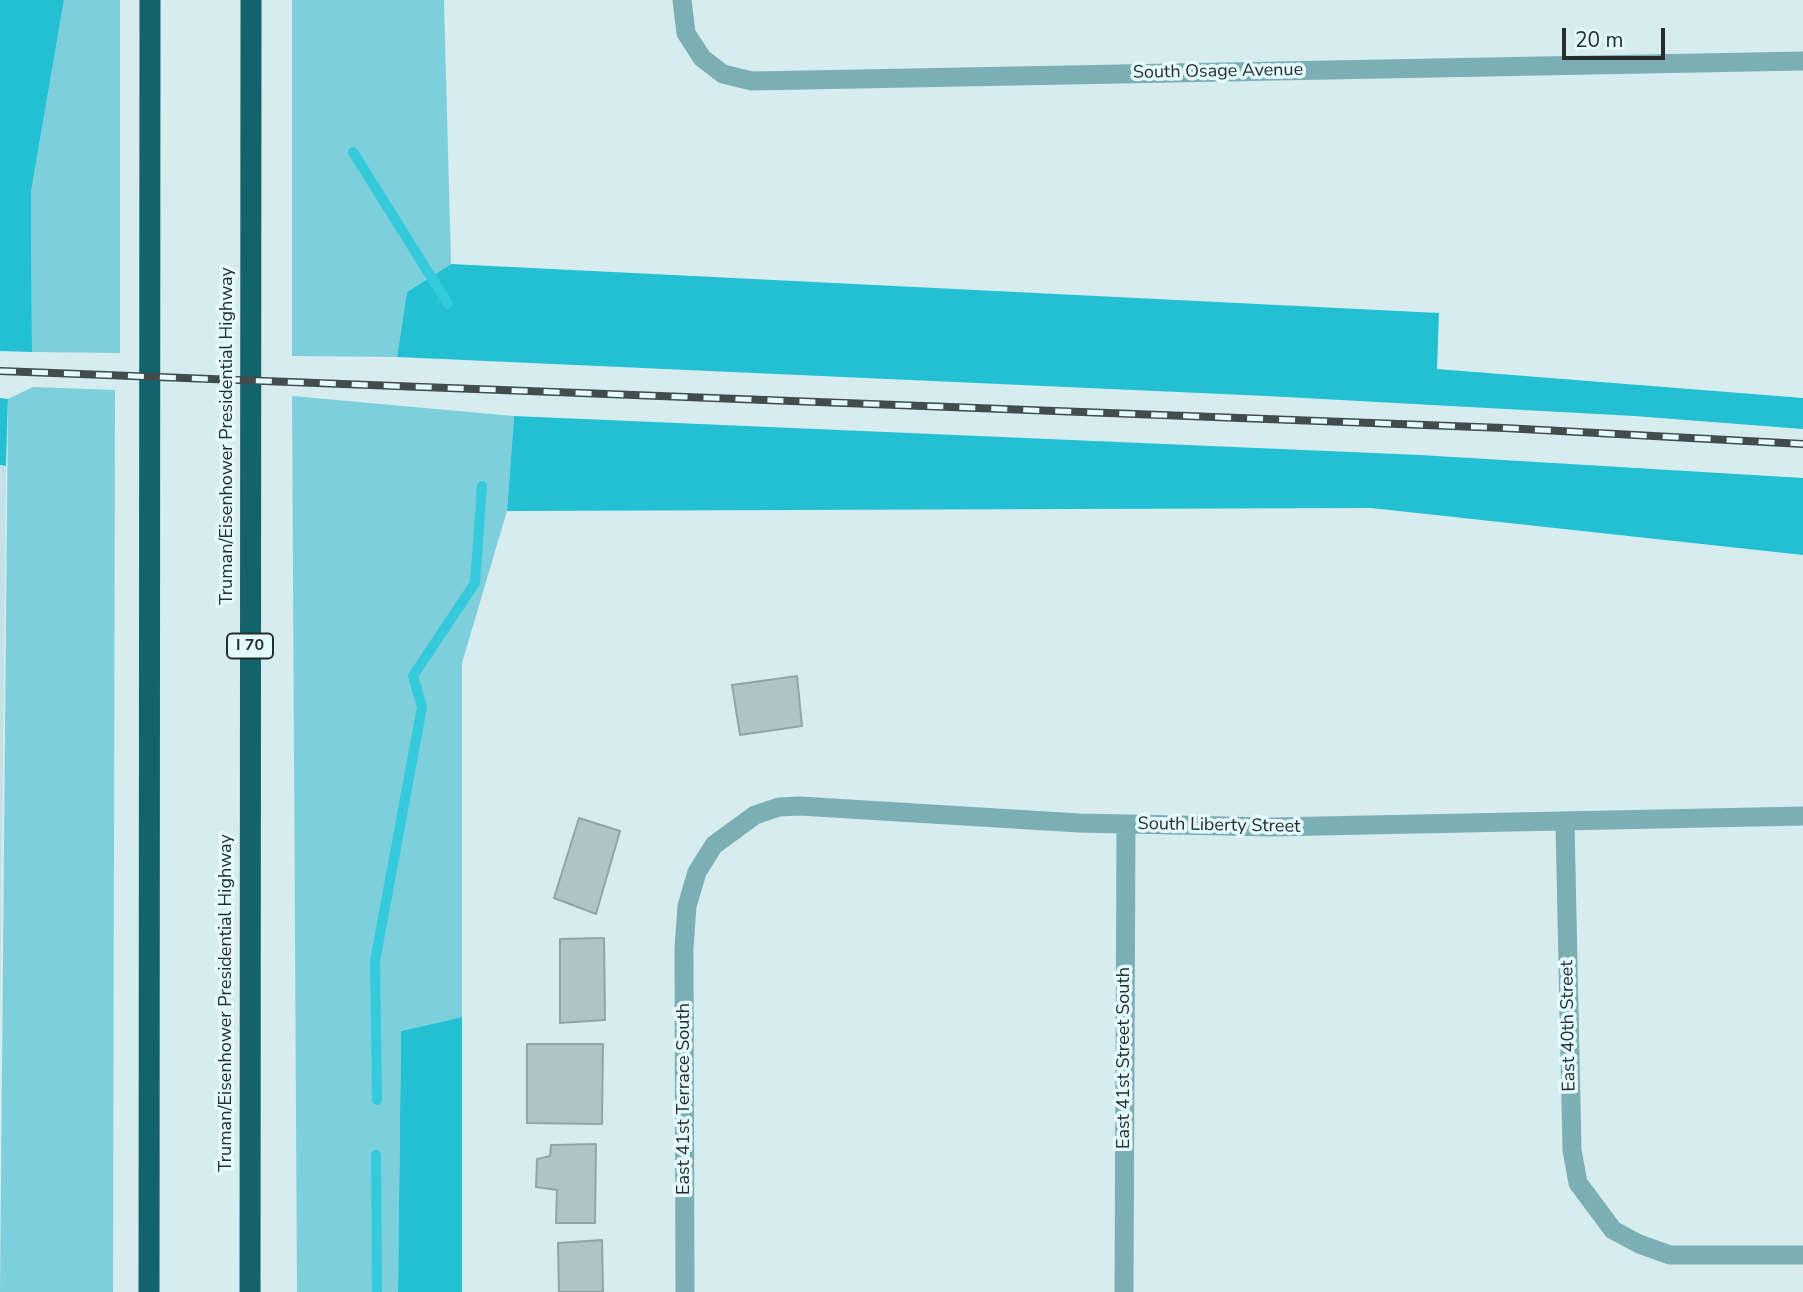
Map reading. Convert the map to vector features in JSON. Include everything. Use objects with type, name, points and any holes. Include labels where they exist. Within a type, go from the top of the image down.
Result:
[{"type":"highway","points":[[149,1292],[150,0]]},
{"type":"highway","name":"Truman/Eisenhower Presidential Highway","points":[[250,1292],[251,0]]},
{"type":"street","name":"South Osage Avenue","points":[[682,0],[686,33],[702,58],[723,74],[752,80],[1803,61]]},
{"type":"street","name":"South Liberty Street","points":[[687,906],[697,873],[714,845],[755,815],[779,807],[820,807],[1126,825],[1272,827],[1803,817]]},
{"type":"street","name":"East 40th Street","points":[[1565,823],[1572,1150],[1578,1183],[1613,1230],[1639,1244],[1670,1255],[1803,1255]]},
{"type":"street","name":"East 41st Street South","points":[[1124,1292],[1126,825]]},
{"type":"street","name":"East 41st Terrace South","points":[[685,1292],[684,948],[687,906]]},
{"type":"shaded area","points":[[0,0],[64,0],[31,192],[32,352],[0,351]]},
{"type":"shaded area","points":[[64,0],[120,0],[120,353],[32,352],[31,192]]},
{"type":"shaded area","points":[[292,0],[444,0],[451,264],[407,292],[397,357],[292,356]]},
{"type":"shaded area","points":[[451,264],[1439,313],[1437,369],[1803,398],[1803,429],[1634,416],[1267,396],[397,357],[407,292]]},
{"type":"shaded area","points":[[33,387],[115,390],[113,1292],[0,1292],[8,399]]},
{"type":"shaded area","points":[[292,396],[514,416],[507,511],[462,663],[462,1017],[401,1031],[398,1292],[297,1292]]},
{"type":"shaded area","points":[[0,398],[8,399],[6,466],[0,465]]},
{"type":"shaded area","points":[[514,416],[1420,455],[1803,478],[1803,555],[1371,508],[507,511]]},
{"type":"shaded area","points":[[0,466],[6,466],[0,1046]]},
{"type":"shaded area","points":[[462,1017],[462,1292],[398,1292],[401,1031]]},
{"type":"building","points":[[797,676],[802,726],[740,735],[732,685]]},
{"type":"building","points":[[579,818],[620,831],[596,914],[554,898]]},
{"type":"building","points":[[604,938],[605,1020],[560,1023],[560,939]]},
{"type":"building","points":[[527,1044],[603,1044],[602,1124],[527,1123]]},
{"type":"building","points":[[596,1144],[595,1223],[556,1223],[557,1190],[536,1187],[537,1159],[550,1156],[551,1145]]},
{"type":"building","points":[[602,1240],[603,1292],[559,1292],[558,1243]]},
{"type":"waterway","points":[[353,152],[448,304]]},
{"type":"waterway","points":[[377,1100],[375,961],[422,707],[413,676],[475,583],[482,486]]},
{"type":"waterway","points":[[376,1155],[377,1292]]},
{"type":"railway","points":[[0,371],[1504,428],[1803,444]]}]
